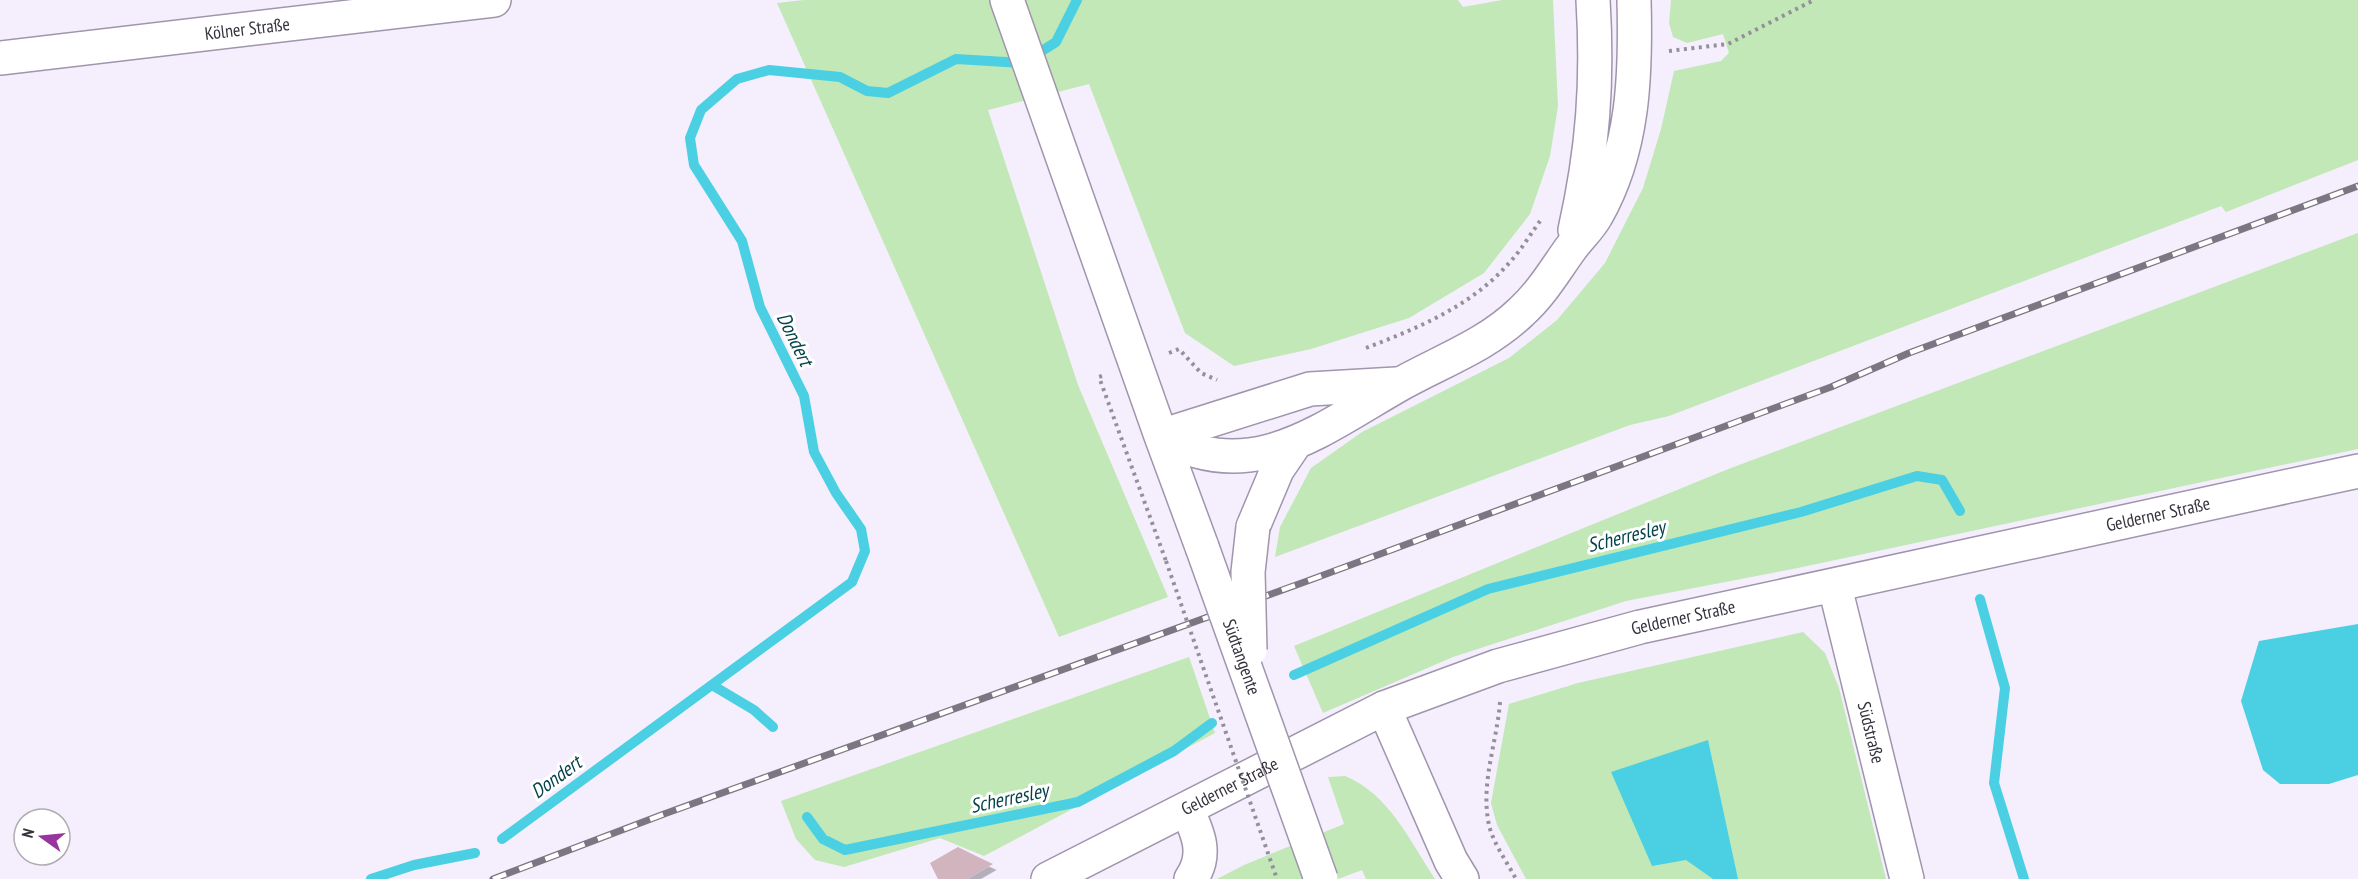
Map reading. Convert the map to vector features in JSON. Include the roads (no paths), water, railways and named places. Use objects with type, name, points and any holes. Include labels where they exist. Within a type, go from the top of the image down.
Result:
[{"type":"main road","name":"Kölner Straße","points":[[0,58],[494,0]]},
{"type":"main road","name":"Südtangente","points":[[1007,0],[1321,879]]},
{"type":"main road","points":[[1572,247],[1592,149],[1596,95],[1593,0]]},
{"type":"main road","points":[[1161,436],[1203,455],[1222,457],[1266,453],[1294,445],[1400,384],[1467,350],[1521,312],[1550,280],[1595,218],[1610,188],[1621,158],[1634,85],[1634,0]]},
{"type":"main road","points":[[1161,436],[1310,389],[1400,384]]},
{"type":"main road","points":[[1252,685],[1248,617],[1249,547],[1253,527],[1277,470],[1294,445]]},
{"type":"main road","name":"Gelderner Straße","points":[[1048,879],[1384,708],[1498,666],[1640,627],[2358,471]]},
{"type":"main road","name":"Südstraße","points":[[1836,586],[1907,879]]},
{"type":"main road","points":[[1384,708],[1442,841],[1462,879]]},
{"type":"main road","points":[[1187,809],[1199,837],[1201,851],[1198,869],[1191,879]]},
{"type":"water","points":[[2358,624],[2358,775],[2329,784],[2280,784],[2263,770],[2241,701],[2259,641]]},
{"type":"water","points":[[1708,740],[1738,879],[1713,879],[1686,860],[1652,866],[1611,772]]},
{"type":"waterway","name":"Dondert","points":[[502,839],[852,582],[865,551],[861,529],[836,493],[814,452],[804,396],[760,307],[742,241],[694,165],[690,138],[701,110],[737,79],[769,70],[840,77],[867,91],[888,93],[956,59],[1023,63],[1056,42],[1077,0]]},
{"type":"waterway","name":"Scherresley","points":[[1294,675],[1488,589],[1801,512],[1917,476],[1942,480],[1960,511]]},
{"type":"waterway","name":"Scherresley","points":[[1980,599],[2005,688],[1994,783],[2024,879]]},
{"type":"waterway","name":"Scherresley","points":[[712,685],[754,710],[773,727]]},
{"type":"waterway","name":"Scherresley","points":[[807,817],[823,839],[845,850],[1078,802],[1174,751],[1212,723]]},
{"type":"waterway","name":"Dondert","points":[[371,879],[414,865],[475,853]]},
{"type":"railway","points":[[493,879],[664,814],[1310,580],[1831,387],[1909,353],[2358,186]]}]
